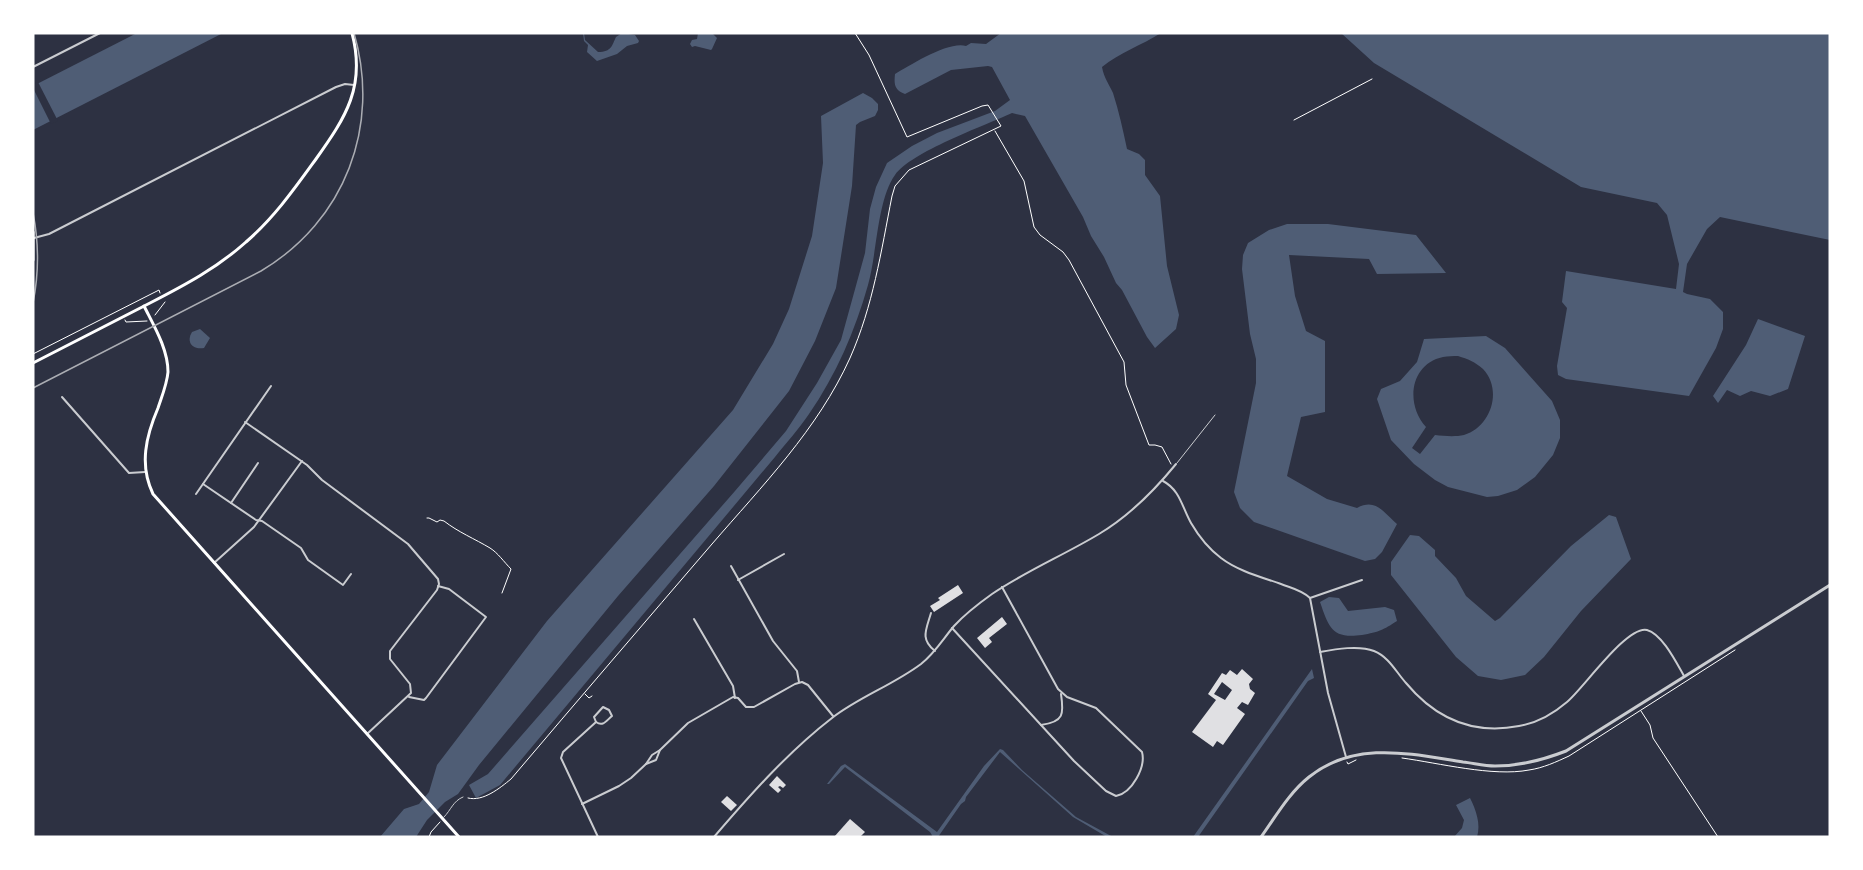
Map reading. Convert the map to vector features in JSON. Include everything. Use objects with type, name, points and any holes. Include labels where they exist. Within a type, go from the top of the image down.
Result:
[{"type":"main road","points":[[33,363],[192,282],[225,260],[268,221],[337,130],[351,103],[357,60],[352,33]]},
{"type":"main road","points":[[33,232],[33,260]]},
{"type":"main road","points":[[144,306],[165,351],[168,373],[166,387],[148,433],[145,448],[147,482],[153,494],[459,837]]},
{"type":"street","points":[[33,67],[100,33]]},
{"type":"street","points":[[34,238],[49,234],[336,87],[345,84],[355,85]]},
{"type":"street","points":[[196,494],[271,386]]},
{"type":"street","points":[[62,397],[129,473],[146,472]]},
{"type":"street","points":[[246,422],[302,461],[322,480],[408,544],[438,579],[438,586],[390,651],[391,662],[412,688],[409,697],[367,734]]},
{"type":"street","points":[[214,563],[259,521],[302,461]]},
{"type":"street","points":[[231,503],[258,463]]},
{"type":"street","points":[[714,837],[767,778],[800,745],[833,717],[906,674],[935,651],[952,628],[969,612],[1002,587],[1099,534],[1122,518],[1163,481],[1176,464]]},
{"type":"street","points":[[1163,481],[1176,491],[1190,522],[1220,557],[1229,564],[1299,591],[1310,598],[1328,693],[1346,757]]},
{"type":"street","points":[[203,484],[301,548],[308,560],[343,585],[351,574]]},
{"type":"street","points":[[738,580],[784,554]]},
{"type":"street","points":[[730,566],[773,642],[798,673],[799,682]]},
{"type":"street","points":[[1310,598],[1362,580]]},
{"type":"street","points":[[1261,837],[1293,791],[1324,767],[1346,757],[1363,753],[1396,752],[1493,766],[1519,765],[1566,751],[1830,585]]},
{"type":"street","points":[[409,697],[426,699],[486,617],[449,589],[438,586]]},
{"type":"street","points":[[952,628],[1041,726],[1106,791],[1116,796],[1128,791],[1143,764],[1142,752],[1096,708],[1061,693],[1055,686],[1002,587]]},
{"type":"street","points":[[931,613],[925,637],[935,651]]},
{"type":"street","points":[[694,619],[733,686],[735,698]]},
{"type":"street","points":[[1320,652],[1364,648],[1376,651],[1387,659],[1416,695],[1433,709],[1451,720],[1473,727],[1500,730],[1525,725],[1548,716],[1569,701],[1605,660],[1638,630],[1646,630],[1659,639],[1684,676]]},
{"type":"street","points":[[582,804],[619,786],[646,764],[652,755],[688,723],[730,699],[738,698],[746,707],[754,707],[799,682],[807,684],[833,717]]},
{"type":"street","points":[[1041,726],[1053,723],[1060,718],[1064,707],[1061,693]]},
{"type":"street","points":[[603,707],[609,710],[612,716],[603,724],[596,722],[595,714],[603,707]]},
{"type":"street","points":[[596,722],[563,752],[561,758],[598,837]]},
{"type":"street","points":[[646,764],[656,760],[660,750]]},
{"type":"lane","points":[[1176,464],[1215,415]]},
{"type":"lane","points":[[442,818],[451,810],[454,802],[463,797]]},
{"type":"path","points":[[463,797],[478,799],[511,779],[809,429],[840,379],[858,338],[880,262],[892,196],[895,186],[904,174],[918,164],[1001,126],[988,105],[907,137],[869,56],[855,33]]},
{"type":"path","points":[[1294,120],[1372,79]]},
{"type":"path","points":[[994,129],[1024,181],[1034,227],[1040,235],[1063,252],[1074,268],[1124,362],[1126,386],[1149,445],[1162,447],[1173,468]]},
{"type":"path","points":[[33,354],[159,290],[165,303],[152,322],[143,320],[126,322],[123,317]]},
{"type":"path","points":[[427,518],[436,522],[444,521],[476,542],[492,549],[511,569],[502,593]]},
{"type":"path","points":[[1403,758],[1503,772],[1528,771],[1543,767],[1569,756],[1738,648]]},
{"type":"path","points":[[585,693],[588,697],[592,696]]},
{"type":"path","points":[[1637,705],[1650,725],[1653,738],[1718,837]]},
{"type":"path","points":[[1348,764],[1358,760]]},
{"type":"path","points":[[429,837],[430,832],[442,818]]},
{"type":"water","points":[[137,33],[223,33],[33,130],[33,86]]},
{"type":"water","points":[[583,33],[585,40],[598,52],[609,49],[616,37],[622,33],[635,35],[639,41],[627,46],[617,54],[597,61],[587,52],[588,45],[584,41]]},
{"type":"water","points":[[698,33],[713,34],[717,38],[711,50],[692,47],[690,44],[692,40],[697,39]]},
{"type":"water","points":[[1001,33],[1161,33],[1102,67],[1113,93],[1127,149],[1139,154],[1145,160],[1145,175],[1160,196],[1167,266],[1179,315],[1176,329],[1155,348],[1116,283],[1083,217],[1025,116],[1012,113],[916,157],[895,175],[884,198],[871,272],[857,319],[836,368],[809,414],[500,785],[476,798],[469,785],[488,774],[786,431],[841,340],[865,253],[870,209],[876,187],[887,163],[937,133],[995,111],[1010,100],[992,67],[988,66],[951,70],[905,94],[896,86],[895,74],[940,50],[958,45],[966,46],[971,43],[986,44]]},
{"type":"water","points":[[1341,33],[1830,33],[1830,240],[1720,217],[1707,229],[1687,264],[1683,292],[1710,299],[1723,312],[1723,329],[1716,348],[1689,396],[1566,379],[1558,375],[1557,366],[1567,308],[1562,302],[1566,271],[1676,289],[1679,264],[1667,215],[1657,203],[1581,187],[1374,63]]},
{"type":"water","points":[[863,93],[878,104],[878,110],[875,116],[856,125],[852,186],[836,288],[815,341],[789,391],[714,486],[618,596],[479,765],[458,794],[445,802],[427,820],[416,837],[380,837],[404,809],[419,804],[429,792],[437,765],[547,621],[733,410],[773,344],[789,309],[812,236],[823,163],[821,116]]},
{"type":"water","points":[[1287,224],[1328,224],[1416,235],[1446,273],[1377,274],[1369,259],[1289,255],[1295,296],[1306,331],[1325,341],[1325,412],[1301,417],[1287,476],[1327,499],[1357,508],[1364,505],[1374,506],[1388,515],[1397,524],[1382,552],[1375,559],[1365,561],[1254,522],[1240,508],[1234,492],[1256,383],[1256,359],[1250,334],[1242,269],[1243,255],[1248,243],[1269,230]]},
{"type":"water","points":[[1758,319],[1805,336],[1788,389],[1770,396],[1751,391],[1740,396],[1727,390],[1718,403],[1713,396],[1746,345]]},
{"type":"water","points":[[200,329],[210,338],[204,348],[196,348],[190,342],[190,336],[192,332]]},
{"type":"water","points":[[1486,336],[1505,348],[1552,401],[1560,420],[1560,438],[1553,455],[1535,477],[1517,490],[1487,497],[1448,487],[1414,464],[1391,440],[1377,399],[1381,389],[1400,381],[1417,362],[1424,339]],"holes":[[[1458,356],[1483,369],[1489,378],[1493,397],[1491,407],[1487,416],[1473,431],[1464,435],[1435,435],[1420,454],[1412,448],[1426,427],[1415,407],[1414,386],[1423,368],[1432,361]]]},
{"type":"water","points":[[1609,515],[1616,517],[1631,559],[1581,611],[1544,657],[1525,675],[1501,680],[1478,676],[1456,657],[1391,575],[1391,562],[1410,535],[1419,536],[1435,550],[1435,556],[1456,578],[1466,596],[1495,621],[1571,546]]},
{"type":"water","points":[[1329,597],[1339,598],[1348,611],[1385,607],[1394,610],[1397,621],[1368,634],[1352,636],[1338,633],[1329,625],[1320,602]]},
{"type":"water","points":[[1312,669],[1314,678],[1308,681],[1198,837],[1193,837]]},
{"type":"water","points":[[1000,749],[1076,817],[1113,837],[1107,837],[1073,817],[1000,752],[938,837],[933,837],[930,832],[845,767],[827,784],[845,764],[937,832],[984,766]]},
{"type":"water","points":[[1470,798],[1477,817],[1477,837],[1454,837],[1462,828],[1464,820],[1456,805]]},
{"type":"pier","points":[[38,82],[58,121],[51,124],[33,88],[33,84]]},
{"type":"building","points":[[958,585],[963,593],[934,612],[930,606]]},
{"type":"building","points":[[1002,617],[1007,624],[989,638],[992,642],[985,648],[977,638]]},
{"type":"building","points":[[1242,669],[1253,679],[1249,684],[1250,689],[1255,693],[1248,705],[1242,702],[1237,708],[1245,714],[1223,745],[1217,741],[1213,747],[1192,732],[1216,700],[1208,694],[1222,673],[1226,675],[1230,670],[1237,675]],"holes":[[[1222,682],[1232,690],[1225,700],[1214,694]]]},
{"type":"building","points":[[777,776],[786,785],[783,788],[778,787],[781,790],[778,793],[769,785]]},
{"type":"building","points":[[727,796],[737,805],[731,811],[721,802]]},
{"type":"building","points":[[850,819],[865,832],[860,837],[834,837]]},
{"type":"railway","points":[[33,388],[261,271],[290,250],[315,226],[334,198],[349,168],[359,136],[363,102],[361,68],[354,33]]},
{"type":"railway","points":[[33,213],[38,258],[33,303]]}]
